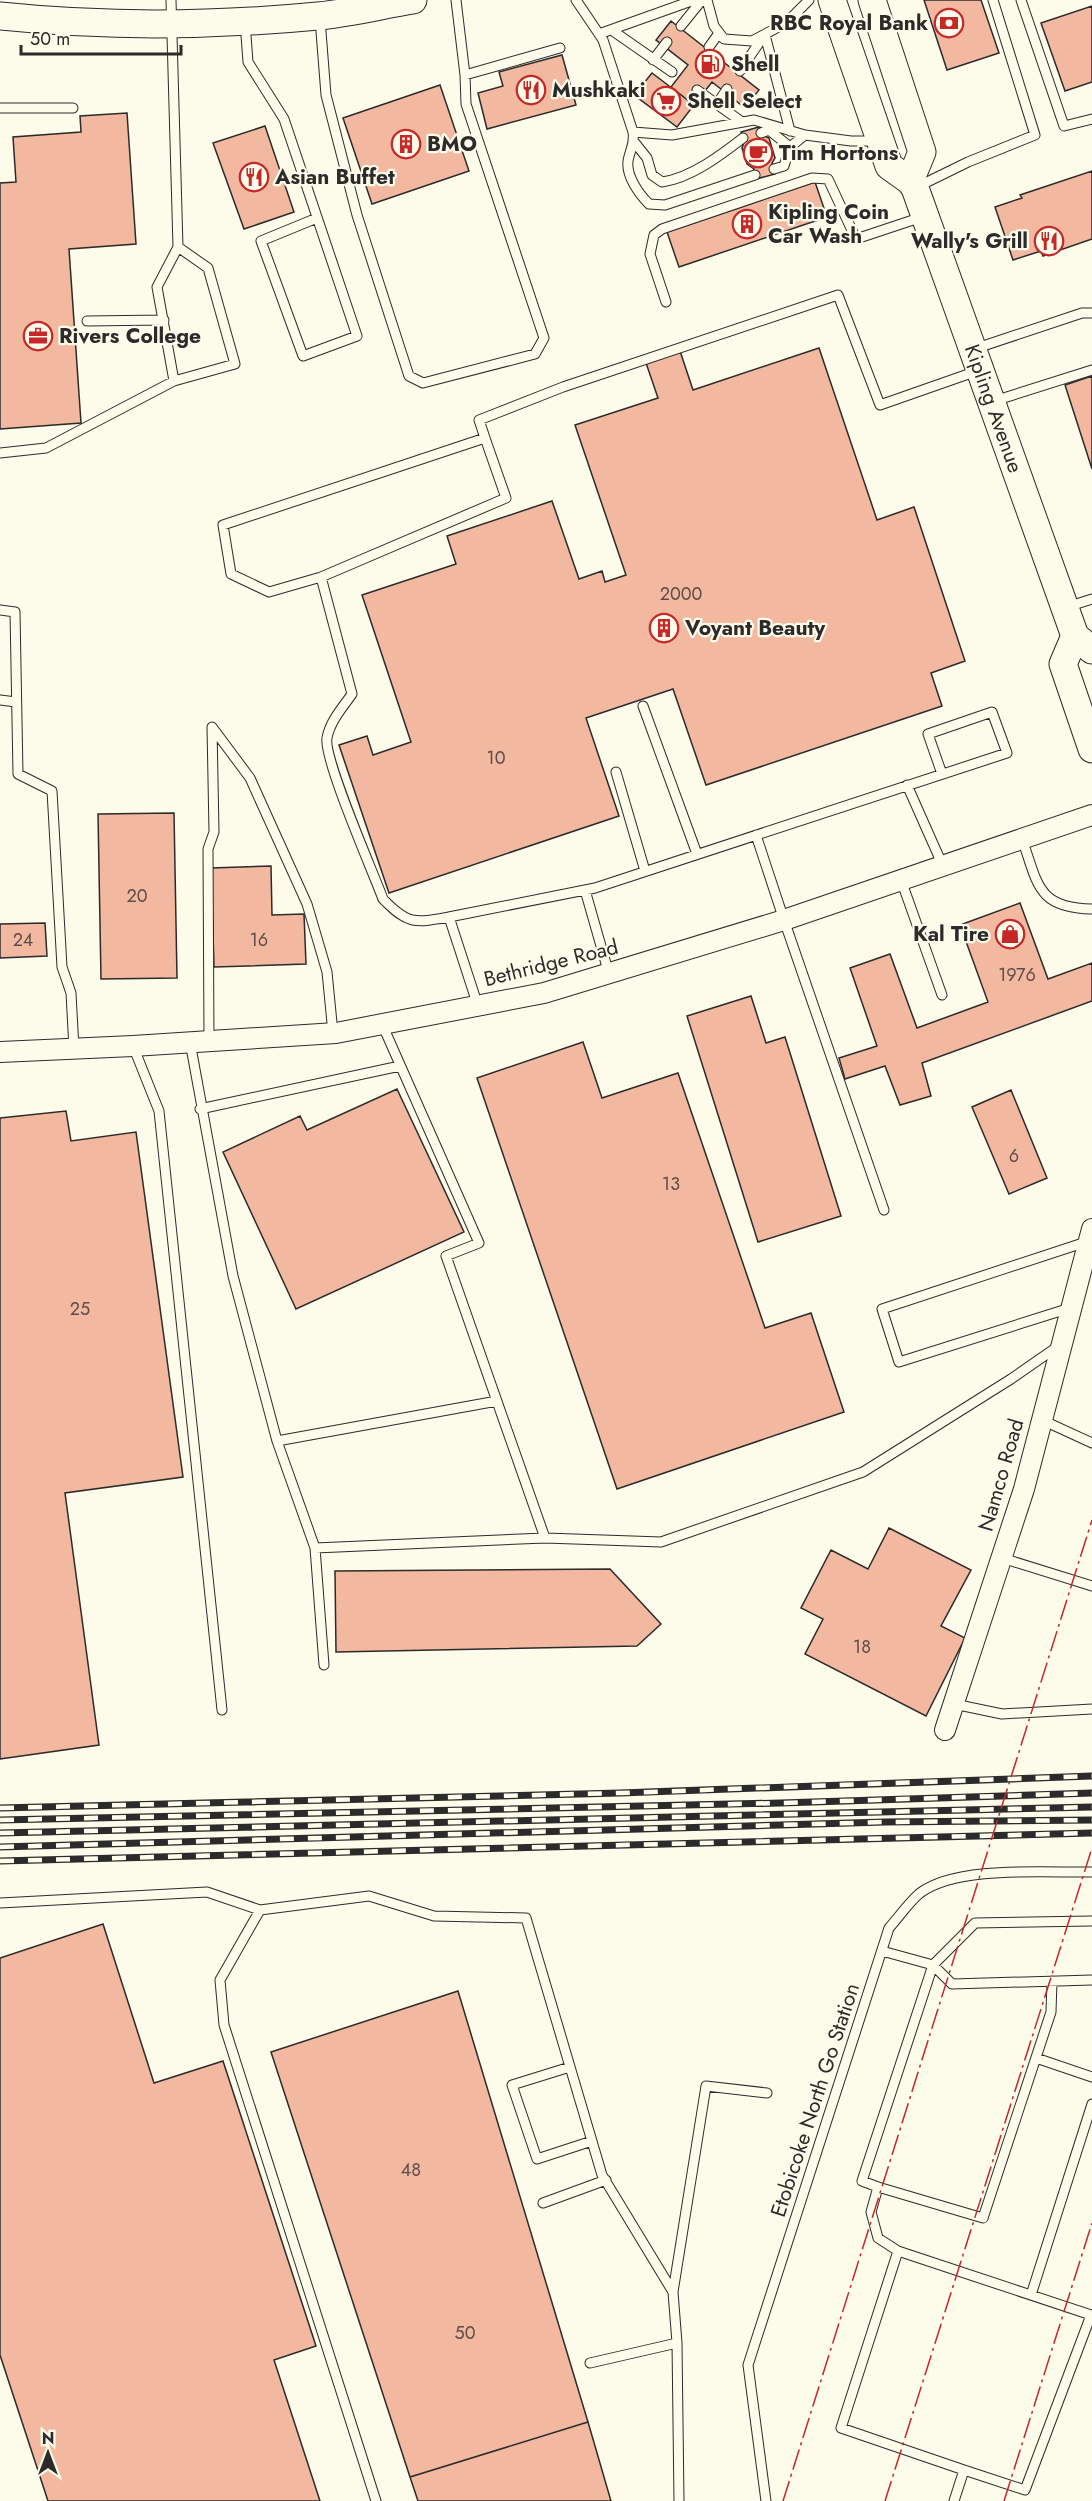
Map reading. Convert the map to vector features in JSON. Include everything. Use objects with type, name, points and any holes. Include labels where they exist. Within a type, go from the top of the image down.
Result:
[{"type":"main road","points":[[6,14],[65,22],[171,12],[244,20],[320,15],[413,0]]},
{"type":"main road","points":[[832,0],[889,166],[912,184],[922,152],[872,0]]},
{"type":"main road","name":"Kipling Avenue","points":[[912,184],[1065,608],[1083,643],[1064,664],[1092,749]]},
{"type":"street","name":"Bethridge Road","points":[[0,1052],[333,1033],[544,993],[784,921],[1092,815]]},
{"type":"street","name":"Namco Road","points":[[945,1730],[1002,1558],[1042,1420],[1090,1235]]},
{"type":"lane","points":[[320,15],[326,95],[357,215],[409,376],[423,383],[535,354],[544,338],[466,104],[456,0]]},
{"type":"lane","points":[[576,0],[599,34],[633,132],[635,144],[628,163],[634,186],[650,204],[665,205],[755,175]]},
{"type":"lane","points":[[599,34],[613,31],[694,0]]},
{"type":"lane","points":[[681,26],[702,0]]},
{"type":"lane","points":[[707,0],[714,26],[724,39],[752,41],[786,23],[809,0]]},
{"type":"lane","points":[[912,184],[1035,135],[993,0]]},
{"type":"lane","points":[[1021,0],[1064,126],[1092,119]]},
{"type":"lane","points":[[171,12],[178,247],[157,287],[174,381]]},
{"type":"lane","points":[[244,20],[248,62],[284,119],[357,336],[303,357],[261,241],[317,218]]},
{"type":"lane","points":[[613,31],[672,72]]},
{"type":"lane","points":[[709,47],[719,33]]},
{"type":"lane","points":[[740,71],[765,35]]},
{"type":"lane","points":[[765,35],[789,131]]},
{"type":"lane","points":[[653,60],[667,42]]},
{"type":"lane","points":[[465,75],[560,48]]},
{"type":"lane","points":[[717,104],[727,89]]},
{"type":"lane","points":[[697,90],[742,123]]},
{"type":"lane","points":[[0,108],[73,108]]},
{"type":"lane","points":[[633,132],[672,135],[754,120],[805,135],[851,141],[880,141]]},
{"type":"lane","points":[[761,133],[769,130],[789,147]]},
{"type":"lane","points":[[774,169],[784,166],[789,147],[805,135]]},
{"type":"lane","points":[[635,144],[647,158],[652,175],[662,182],[672,180],[710,161],[743,138]]},
{"type":"lane","points":[[666,302],[650,254],[654,235],[662,229],[812,178],[828,179],[856,239],[924,217]]},
{"type":"lane","points":[[0,453],[46,448],[174,381],[235,364],[208,268],[178,247]]},
{"type":"lane","points":[[485,438],[223,525],[231,574],[269,592],[321,577],[506,498],[479,420],[563,387],[838,295],[880,405],[975,360],[1082,314],[1092,313]]},
{"type":"lane","points":[[87,321],[164,320]]},
{"type":"lane","points":[[990,403],[1092,370]]},
{"type":"lane","points":[[321,577],[352,694],[330,727],[326,741],[332,764],[383,899],[398,914],[418,923],[585,890],[1007,753],[992,712],[928,734],[942,774]]},
{"type":"lane","points":[[1065,608],[1092,599]]},
{"type":"lane","points":[[0,610],[15,612],[18,774],[52,791],[62,968],[71,993],[74,1049]]},
{"type":"lane","points":[[0,700],[16,702]]},
{"type":"lane","points":[[643,706],[697,854]]},
{"type":"lane","points":[[324,1665],[315,1548],[277,1442],[232,1276],[200,1109],[200,1041],[208,849],[214,832],[212,727],[250,778],[307,904],[327,972],[333,1033]]},
{"type":"lane","points":[[616,772],[645,871]]},
{"type":"lane","points":[[907,785],[943,866]]},
{"type":"lane","points":[[756,835],[884,1210]]},
{"type":"lane","points":[[1022,839],[1040,889],[1052,901],[1066,908],[1092,909]]},
{"type":"lane","points":[[902,880],[942,995]]},
{"type":"lane","points":[[585,890],[609,975]]},
{"type":"lane","points":[[449,916],[478,1006]]},
{"type":"lane","points":[[382,1024],[479,1243],[446,1256],[545,1538]]},
{"type":"lane","points":[[134,1046],[159,1112],[222,1710]]},
{"type":"lane","points":[[200,1109],[400,1066]]},
{"type":"lane","points":[[1072,1308],[899,1362],[882,1309],[1090,1235]]},
{"type":"lane","points":[[315,1548],[545,1538],[661,1542],[863,1472],[1011,1379],[1062,1343]]},
{"type":"lane","points":[[277,1442],[497,1401]]},
{"type":"lane","points":[[1042,1420],[1092,1443]]},
{"type":"lane","points":[[1002,1558],[1092,1586]]},
{"type":"lane","points":[[954,1704],[1002,1714],[1092,1709]]},
{"type":"lane","name":"Etobicoke North Go Station","points":[[766,2501],[748,2365],[889,1928],[920,1893],[946,1879],[989,1874],[1092,1872]]},
{"type":"lane","points":[[0,1903],[207,1892],[260,1910],[369,1896],[434,1916],[526,1918],[592,2141],[606,2180],[673,2292]]},
{"type":"lane","points":[[260,1910],[220,1980],[224,2025],[376,2501]]},
{"type":"lane","points":[[1052,1981],[1051,2012],[983,2218],[862,2181],[933,1965],[975,1923],[1092,1921]]},
{"type":"lane","points":[[882,1951],[933,1965],[951,1984],[1092,1980]]},
{"type":"lane","points":[[1036,2058],[1092,2077]]},
{"type":"lane","points":[[570,2067],[512,2085],[537,2159],[592,2141]]},
{"type":"lane","points":[[679,2501],[673,2292],[706,2086],[767,2093]]},
{"type":"lane","points":[[1031,2295],[1092,2104]]},
{"type":"lane","points":[[543,2203],[606,2180]]},
{"type":"lane","points":[[878,2187],[871,2212],[878,2238],[898,2251],[1092,2313],[1025,2490],[841,2428],[898,2251]]},
{"type":"lane","points":[[590,2363],[676,2343]]},
{"type":"lane","points":[[954,2501],[964,2470]]},
{"type":"building","points":[[924,0],[981,0],[999,53],[947,70]]},
{"type":"building","points":[[1092,6],[1092,82],[1065,91],[1041,23]]},
{"type":"building","points":[[671,21],[759,90],[745,108],[712,82],[694,105],[671,87],[688,65],[656,40]]},
{"type":"building","name":"Mushkaki","points":[[562,55],[576,105],[487,129],[478,93],[503,86],[499,72]]},
{"type":"building","points":[[652,73],[694,105],[677,127],[634,95]]},
{"type":"building","name":"BMO","points":[[440,85],[469,171],[372,204],[343,118]]},
{"type":"building","name":"Rivers College","points":[[127,113],[136,244],[69,249],[81,423],[0,429],[0,183],[16,182],[13,137],[81,132],[80,116]]},
{"type":"building","name":"Asian Buffet","points":[[265,126],[294,212],[244,229],[213,143]]},
{"type":"building","name":"Tim Hortons","points":[[759,127],[762,135],[769,138],[775,158],[772,163],[775,174],[756,179],[754,169],[747,164],[742,148],[744,142],[741,132]]},
{"type":"building","points":[[1092,171],[1092,239],[1043,256],[1041,251],[1013,260],[995,207],[1022,198],[1020,195]]},
{"type":"building","name":"Kipling Coin Car Wash","points":[[815,182],[827,217],[679,267],[667,232]]},
{"type":"building","name":"Voyant Beauty","points":[[679,348],[693,390],[819,348],[877,520],[914,507],[965,661],[931,673],[942,706],[706,785],[673,689],[586,718],[619,816],[389,893],[339,745],[367,736],[373,755],[411,742],[362,595],[456,564],[447,536],[552,501],[579,579],[602,571],[605,582],[626,575],[575,425],[658,398],[645,360]]},
{"type":"building","points":[[1092,376],[1092,469],[1065,385]]},
{"type":"building","points":[[174,813],[177,978],[101,979],[98,814]]},
{"type":"building","points":[[271,866],[272,915],[304,914],[306,964],[214,967],[211,868]]},
{"type":"building","points":[[1020,903],[1048,979],[1092,963],[1092,1001],[922,1063],[931,1096],[900,1105],[885,1066],[845,1079],[839,1058],[877,1046],[850,968],[890,954],[917,1028],[988,1002],[960,925]]},
{"type":"building","points":[[45,923],[47,956],[0,958],[0,924]]},
{"type":"building","points":[[751,996],[766,1043],[785,1037],[841,1216],[758,1242],[687,1016]]},
{"type":"building","points":[[583,1042],[602,1098],[678,1073],[765,1328],[811,1313],[844,1412],[617,1489],[477,1078]]},
{"type":"building","points":[[397,1089],[464,1232],[296,1309],[223,1152],[300,1116],[307,1130]]},
{"type":"building","points":[[1011,1090],[1047,1178],[1009,1194],[972,1107]]},
{"type":"building","points":[[66,1111],[71,1141],[136,1132],[183,1477],[65,1493],[99,1745],[0,1759],[0,1118]]},
{"type":"building","points":[[889,1528],[971,1570],[941,1626],[965,1638],[926,1716],[805,1654],[823,1619],[801,1608],[831,1550],[868,1569]]},
{"type":"building","points":[[610,1569],[661,1624],[637,1646],[336,1652],[335,1571]]},
{"type":"building","points":[[103,1924],[154,2083],[223,2061],[316,2346],[274,2360],[320,2501],[48,2501],[0,2355],[0,1958]]},
{"type":"building","points":[[458,1991],[588,2422],[410,2477],[271,2052]]},
{"type":"building","points":[[588,2422],[611,2501],[418,2501],[410,2477]]},
{"type":"railway","points":[[0,1808],[620,1793],[1092,1776]]},
{"type":"railway","points":[[0,1820],[781,1803],[1092,1793]]},
{"type":"railway","points":[[0,1833],[1092,1807]]},
{"type":"railway","points":[[0,1847],[885,1822],[1092,1820]]},
{"type":"railway","points":[[0,1861],[1092,1833]]},
{"type":"power","points":[[783,2501],[1092,1520]]},
{"type":"power","points":[[885,2501],[1092,1848]]},
{"type":"power","points":[[1004,2501],[1092,2223]]},
{"type":"place","name":"RBC Royal Bank","points":[[949,23]]},
{"type":"place","name":"Shell","points":[[710,64]]},
{"type":"place","name":"Mushkaki","points":[[531,90]]},
{"type":"place","name":"Shell Select","points":[[666,101]]},
{"type":"place","name":"BMO","points":[[406,144]]},
{"type":"place","name":"Tim Hortons","points":[[758,153]]},
{"type":"place","name":"Asian Buffet","points":[[254,177]]},
{"type":"place","name":"Kipling Coin Car Wash","points":[[747,224]]},
{"type":"place","name":"Wally's Grill","points":[[1049,241]]},
{"type":"place","name":"Rivers College","points":[[38,336]]},
{"type":"place","name":"Voyant Beauty","points":[[664,628]]},
{"type":"place","name":"Kal Tire","points":[[1010,934]]}]
